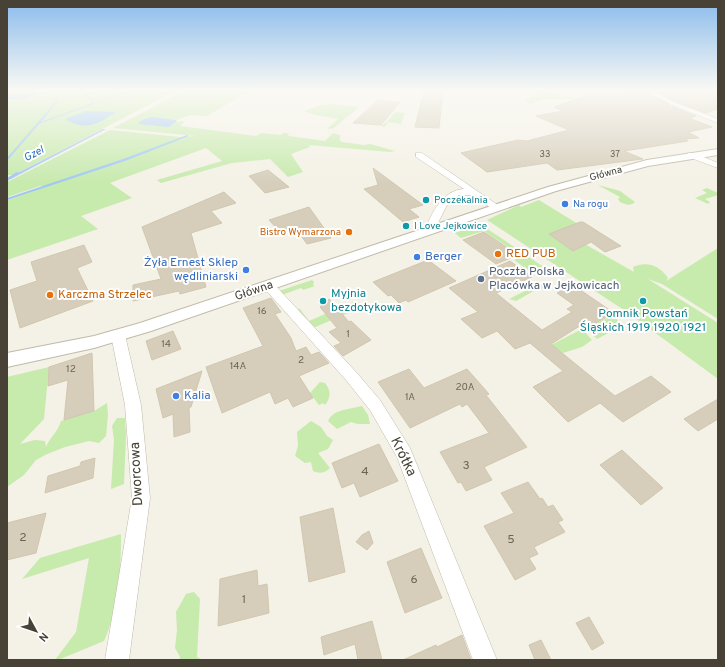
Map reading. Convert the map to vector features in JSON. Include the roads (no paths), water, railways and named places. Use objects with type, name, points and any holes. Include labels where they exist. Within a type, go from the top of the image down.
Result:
[{"type":"street","name":"Główna","points":[[7,360],[71,347],[118,335],[269,286],[497,208],[604,174],[647,163],[718,152]]},
{"type":"street","points":[[419,155],[497,208]]},
{"type":"street","points":[[691,155],[718,166]]},
{"type":"street","points":[[430,231],[433,221],[447,199],[461,192],[474,193]]},
{"type":"street","name":"Krótka","points":[[269,286],[351,376],[375,405],[404,453],[485,660]]},
{"type":"street","name":"Dworcowa","points":[[117,660],[141,498],[133,405],[118,335]]},
{"type":"water","points":[[70,122],[99,122],[86,126]]},
{"type":"water","points":[[140,122],[175,122],[169,127],[138,124]]},
{"type":"water","points":[[103,129],[106,129],[7,181],[7,179],[16,174]]},
{"type":"waterway","points":[[38,124],[42,122]]},
{"type":"waterway","points":[[7,160],[38,124]]},
{"type":"waterway","points":[[7,199],[124,160],[188,136]]},
{"type":"waterway","name":"Gzel","points":[[7,179],[18,173]]},
{"type":"place","name":"Poczekalnia","points":[[426,200]]},
{"type":"place","name":"Na rogu","points":[[565,204]]},
{"type":"place","name":"I Love Jejkowice","points":[[406,226]]},
{"type":"place","name":"Bistro Wymarzona","points":[[349,232]]},
{"type":"place","name":"RED PUB","points":[[498,254]]},
{"type":"place","name":"Berger","points":[[417,257]]},
{"type":"place","name":"Żyła Ernest Sklep wędliniarski","points":[[246,270]]},
{"type":"place","name":"Poczta Polska Placówka w Jejkowicach","points":[[481,279]]},
{"type":"place","name":"Karczma Strzelec","points":[[50,295]]},
{"type":"place","name":"Myjnia bezdotykowa","points":[[323,301]]},
{"type":"place","name":"Pomnik Powstań Śląskich 1919 1920 1921","points":[[643,301]]},
{"type":"place","name":"Kalia","points":[[176,396]]}]
